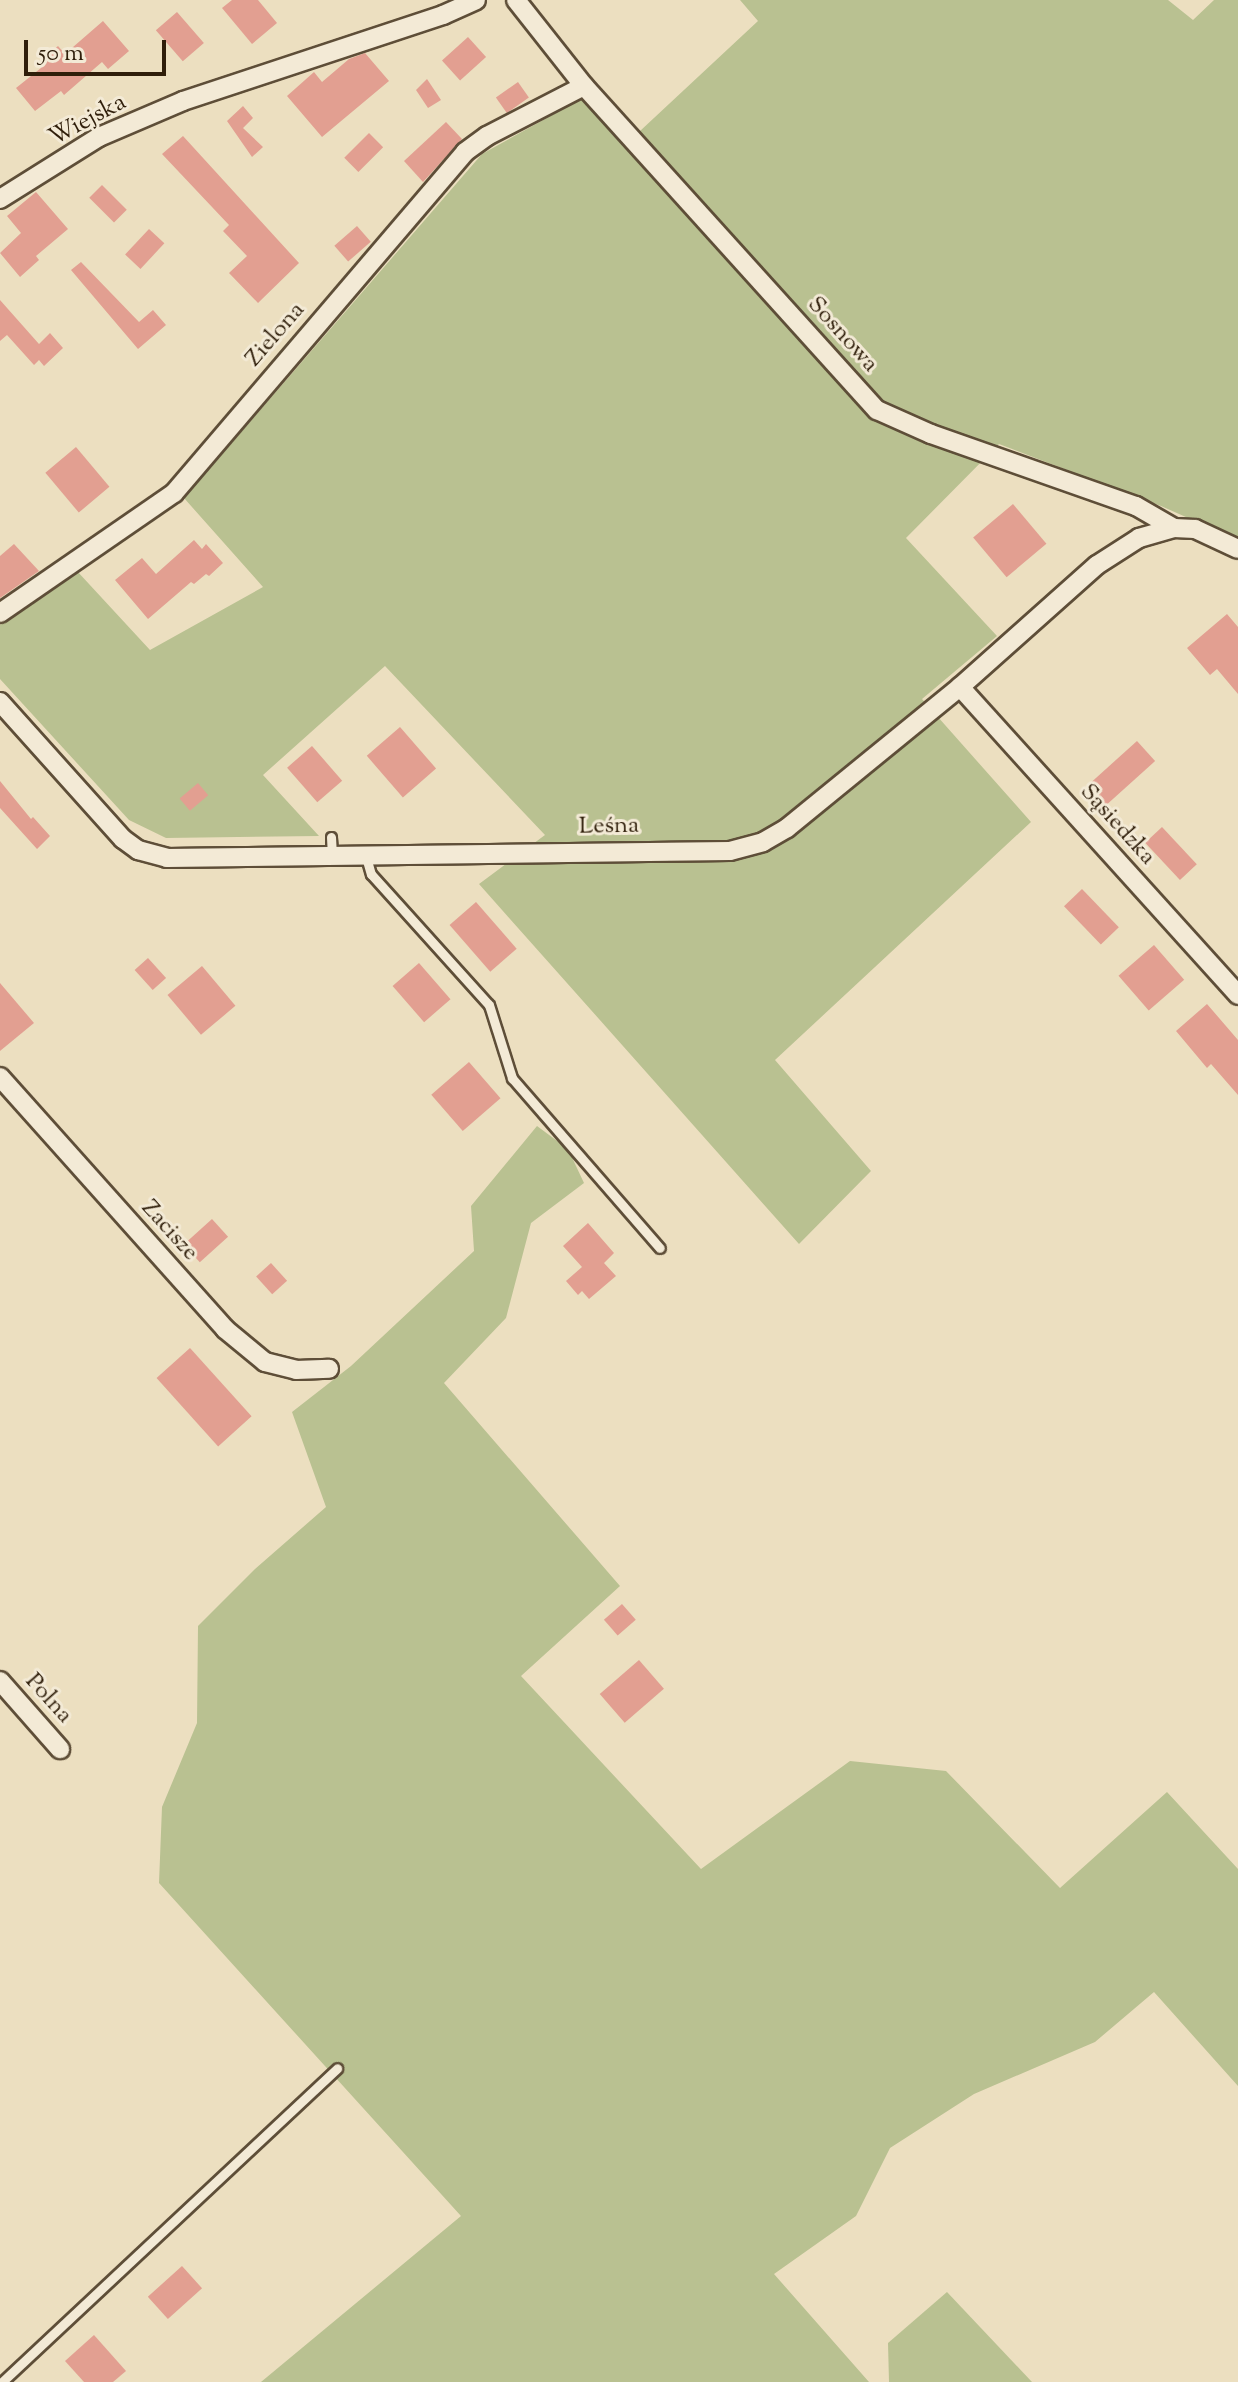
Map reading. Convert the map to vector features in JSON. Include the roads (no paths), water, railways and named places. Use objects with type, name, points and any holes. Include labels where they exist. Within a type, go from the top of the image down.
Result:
[{"type":"street","name":"Wiejska","points":[[0,199],[99,137],[183,101],[443,15],[476,0]]},
{"type":"street","name":"Sosnowa","points":[[516,0],[584,86],[877,410],[931,434],[1136,506],[1174,528],[1195,529],[1238,549]]},
{"type":"street","name":"Zielona","points":[[0,613],[174,493],[465,152],[487,136],[584,86]]},
{"type":"street","name":"Leśna","points":[[0,702],[102,818],[138,850],[167,858],[730,851],[763,842],[787,828],[960,687],[1097,565],[1139,538],[1174,528]]},
{"type":"street","name":"Sąsiedzka","points":[[960,687],[1238,995]]},
{"type":"street","name":"Zacisze","points":[[0,1077],[225,1329],[265,1362],[296,1370],[329,1369]]},
{"type":"street","name":"Polna","points":[[0,1681],[60,1749]]},
{"type":"lane","points":[[331,837],[332,857]]},
{"type":"lane","points":[[366,857],[371,874],[489,1005],[512,1078],[660,1248]]},
{"type":"lane","points":[[2,2382],[337,2068]]}]
